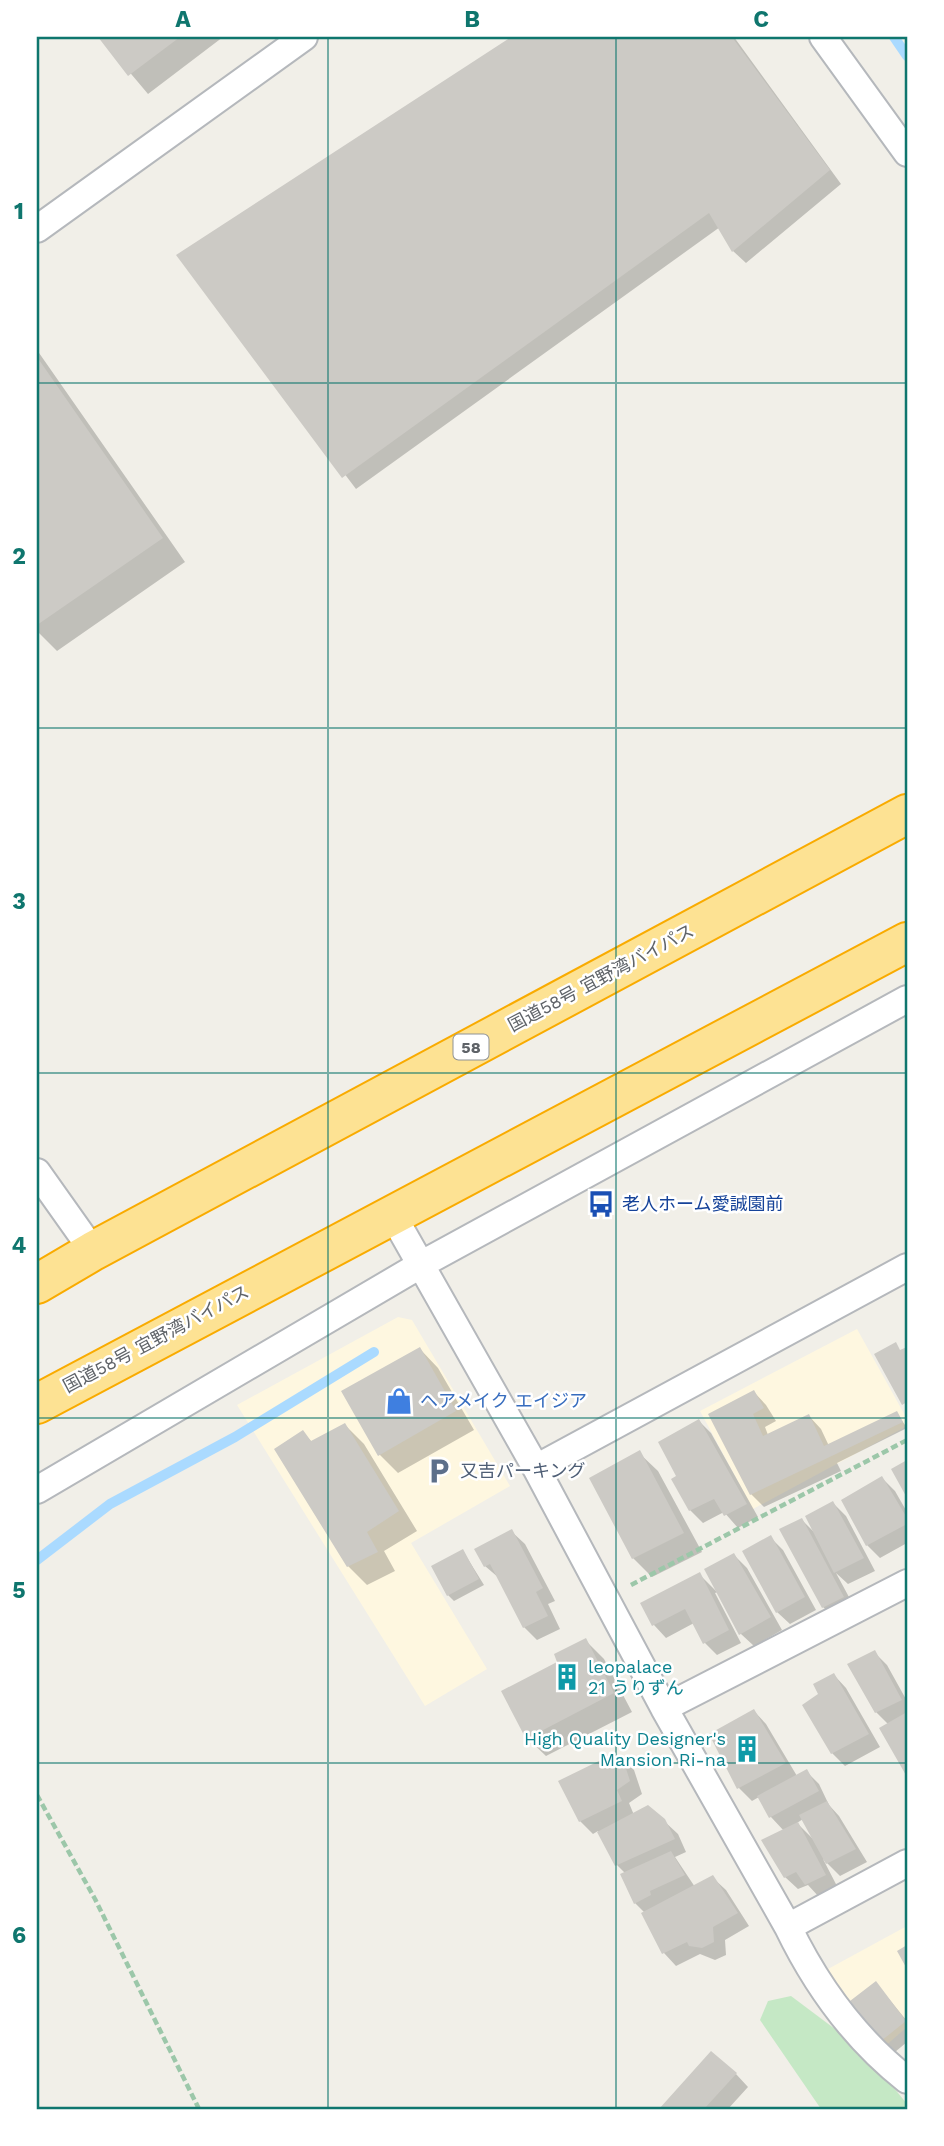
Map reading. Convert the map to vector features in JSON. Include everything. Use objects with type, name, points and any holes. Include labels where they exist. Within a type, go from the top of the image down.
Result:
[{"type":"highway","name":"国道58号 宜野湾バイパス","points":[[37,1284],[93,1251],[907,814]]},
{"type":"highway","name":"国道58号 宜野湾バイパス","points":[[37,1403],[907,942]]},
{"type":"street","points":[[37,229],[304,37]]},
{"type":"street","points":[[823,37],[907,153]]},
{"type":"street","points":[[37,1490],[422,1264],[907,999]]},
{"type":"street","points":[[37,1172],[93,1251]]},
{"type":"street","points":[[392,1214],[536,1468],[664,1708],[814,1978],[839,2012],[883,2061],[907,2080]]},
{"type":"street","points":[[536,1468],[907,1267]]},
{"type":"street","points":[[664,1708],[907,1583]]},
{"type":"street","points":[[788,1927],[907,1863]]},
{"type":"path","points":[[621,1590],[907,1440]]},
{"type":"path","points":[[37,1794],[95,1899],[199,2109]]},
{"type":"shaded area","points":[[398,1317],[412,1320],[510,1486],[411,1543],[487,1669],[425,1706],[237,1405]]},
{"type":"shaded area","points":[[857,1329],[907,1419],[907,1426],[753,1509],[700,1411]]},
{"type":"shaded area","points":[[907,1926],[907,2027],[883,2048],[841,2001],[828,1969]]},
{"type":"green space","points":[[791,1996],[863,2050],[907,2104],[907,2109],[821,2109],[760,2020],[768,2001]]},
{"type":"building","points":[[98,37],[180,37],[128,76]]},
{"type":"building","points":[[511,37],[732,37],[830,170],[732,252],[709,213],[342,478],[176,255]]},
{"type":"building","points":[[37,357],[163,538],[37,625]]},
{"type":"building","points":[[896,1342],[900,1350],[907,1347],[907,1402],[902,1405],[874,1354]]},
{"type":"building","name":"ヘアメイク エイジア","points":[[420,1347],[456,1411],[378,1456],[341,1391]]},
{"type":"building","points":[[754,1390],[764,1408],[753,1414],[763,1436],[809,1414],[824,1446],[897,1411],[903,1422],[750,1495],[708,1414]]},
{"type":"building","points":[[699,1419],[747,1504],[724,1516],[714,1499],[689,1511],[671,1479],[676,1476],[658,1442]]},
{"type":"building","points":[[345,1423],[399,1511],[367,1532],[378,1552],[347,1567],[274,1449],[303,1430],[311,1441]]},
{"type":"building","points":[[640,1450],[684,1533],[632,1559],[589,1478]]},
{"type":"building","points":[[907,1460],[907,1498],[891,1469]]},
{"type":"building","points":[[882,1476],[907,1518],[907,1524],[866,1546],[841,1500]]},
{"type":"building","points":[[833,1501],[864,1558],[834,1573],[805,1516]]},
{"type":"building","points":[[802,1518],[844,1597],[822,1608],[779,1529]]},
{"type":"building","points":[[512,1529],[543,1588],[536,1592],[548,1616],[523,1628],[490,1564],[484,1567],[474,1549]]},
{"type":"building","points":[[771,1535],[805,1597],[776,1613],[742,1551]]},
{"type":"building","points":[[463,1549],[479,1579],[447,1596],[431,1566]]},
{"type":"building","points":[[734,1553],[771,1617],[739,1635],[704,1569]]},
{"type":"building","points":[[700,1572],[729,1630],[703,1644],[685,1609],[652,1626],[640,1603]]},
{"type":"building","name":"leopalace 21 うりずん","points":[[586,1638],[614,1693],[526,1739],[501,1691],[557,1662],[554,1654]]},
{"type":"building","points":[[875,1650],[902,1700],[875,1713],[847,1664]]},
{"type":"building","points":[[834,1673],[869,1734],[831,1754],[802,1705],[818,1694],[813,1684]]},
{"type":"building","name":"High Quality Designer's Mansion Ri-na","points":[[754,1709],[786,1763],[737,1789],[709,1734]]},
{"type":"building","points":[[907,1712],[907,1777],[879,1728]]},
{"type":"building","points":[[622,1756],[630,1781],[617,1790],[622,1801],[579,1822],[558,1781],[603,1759],[605,1763]]},
{"type":"building","points":[[807,1769],[819,1791],[769,1818],[757,1796]]},
{"type":"building","points":[[827,1801],[856,1849],[826,1864],[799,1815]]},
{"type":"building","points":[[648,1805],[665,1819],[675,1839],[615,1866],[597,1832]]},
{"type":"building","points":[[798,1822],[826,1875],[805,1885],[796,1872],[784,1878],[761,1840]]},
{"type":"building","points":[[671,1851],[685,1875],[650,1891],[651,1895],[634,1904],[620,1874]]},
{"type":"building","points":[[713,1875],[738,1913],[713,1927],[714,1942],[702,1948],[689,1946],[687,1942],[662,1954],[641,1913]]},
{"type":"building","points":[[907,1945],[907,1969],[897,1951]]},
{"type":"building","points":[[876,1981],[906,2021],[881,2041],[850,2001]]},
{"type":"building","points":[[711,2051],[737,2073],[704,2109],[659,2109]]},
{"type":"waterway","points":[[894,37],[907,56]]},
{"type":"waterway","points":[[37,1560],[110,1504],[235,1437],[374,1352]]},
{"type":"place","name":"老人ホーム愛誠園前","points":[[601,1204]]},
{"type":"place","name":"ヘアメイク エイジア","points":[[399,1401]]},
{"type":"place","name":"又吉パーキング","points":[[439,1471]]},
{"type":"place","name":"leopalace 21 うりずん","points":[[567,1677]]},
{"type":"place","name":"High Quality Designer's Mansion Ri-na","points":[[747,1749]]}]
